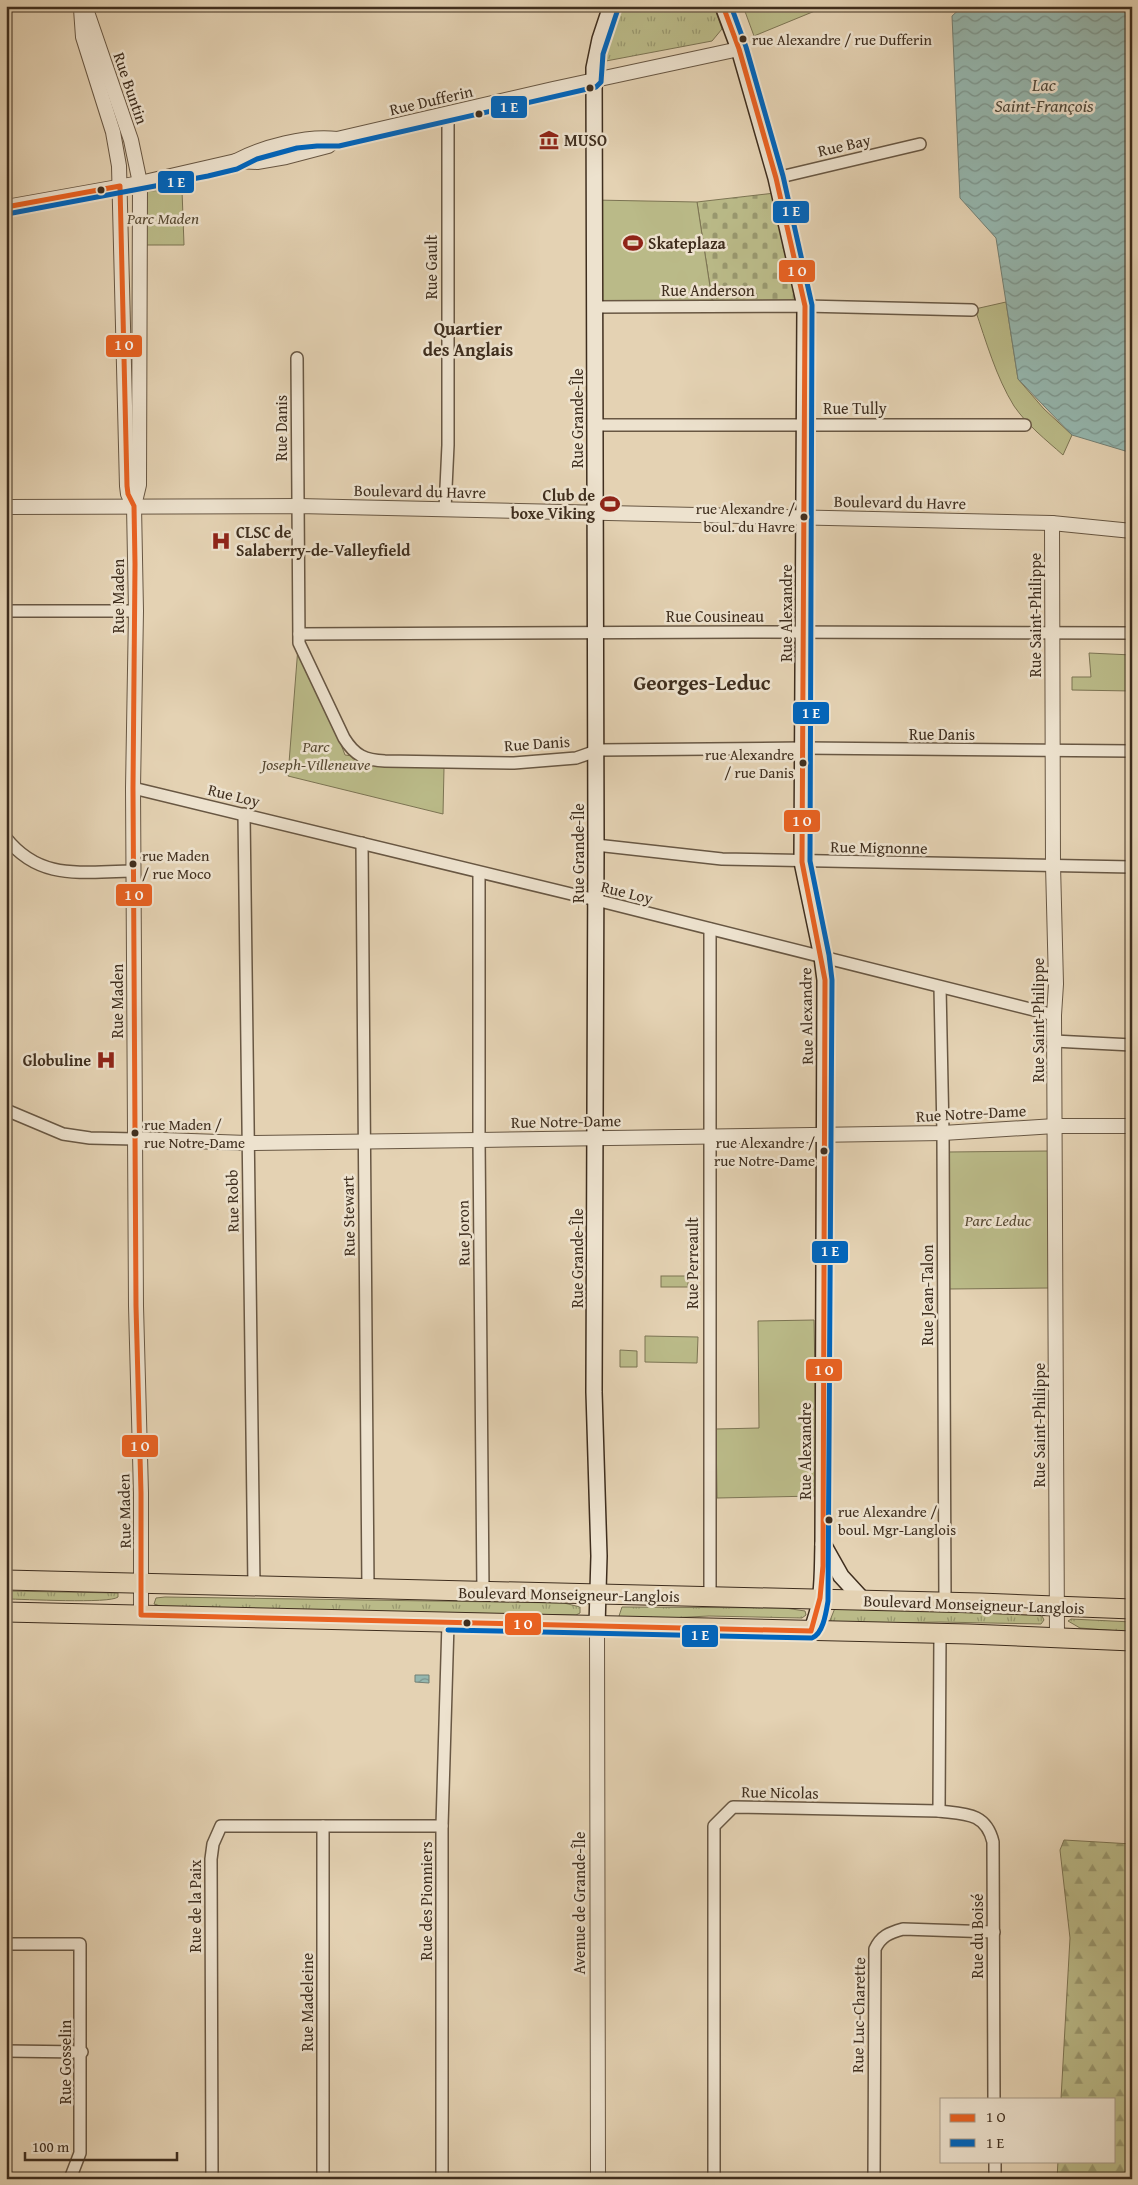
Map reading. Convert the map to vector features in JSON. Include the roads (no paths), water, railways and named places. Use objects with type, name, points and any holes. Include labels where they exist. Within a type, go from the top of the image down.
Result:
[{"type":"highway","name":"Boulevard Monseigneur-Langlois","points":[[6,1580],[945,1602],[1132,1610]]},
{"type":"highway","name":"Boulevard Monseigneur-Langlois","points":[[6,1612],[1057,1637],[1132,1641]]},
{"type":"main road","name":"Rue Grande-Île","points":[[597,1626],[600,1556],[594,1392],[596,845],[594,68],[600,38],[611,6]]},
{"type":"main road","name":"Rue Alexandre","points":[[723,6],[739,50],[776,178],[805,306],[802,862],[825,980],[822,1600],[811,1631]]},
{"type":"main road","points":[[823,1544],[841,1576],[864,1600]]},
{"type":"street","name":"Rue Buntin","points":[[81,6],[83,37],[117,149],[120,186]]},
{"type":"street","name":"Rue Buntin","points":[[85,6],[130,140],[140,183]]},
{"type":"street","name":"Rue Dufferin","points":[[6,207],[140,183],[236,161],[252,153],[284,145],[320,138],[337,139],[594,80],[739,50]]},
{"type":"street","name":"Rue Gault","points":[[445,509],[448,444],[448,115]]},
{"type":"street","name":"Rue Bay","points":[[776,178],[920,144]]},
{"type":"street","name":"Rue Maden","points":[[140,183],[139,485],[134,506],[136,611],[134,871],[136,1306],[141,1493],[141,1615]]},
{"type":"street","name":"Rue Maden","points":[[120,186],[127,486],[128,494],[134,506]]},
{"type":"street","name":"Rue Anderson","points":[[594,307],[805,306],[972,310]]},
{"type":"street","name":"Rue Danis","points":[[297,358],[299,643],[344,738],[352,751],[360,757],[369,760],[385,761],[514,763],[576,758],[595,751],[803,748],[1132,751]]},
{"type":"street","name":"Rue Tully","points":[[594,425],[1025,425]]},
{"type":"street","name":"Boulevard du Havre","points":[[6,507],[298,506],[445,509],[1052,523],[1132,531]]},
{"type":"street","name":"Rue Saint-Philippe","points":[[1052,523],[1056,984],[1054,1041],[1057,1637]]},
{"type":"street","points":[[6,611],[136,611]]},
{"type":"street","name":"Rue Cousineau","points":[[299,634],[1132,633]]},
{"type":"street","name":"Rue Loy","points":[[134,788],[596,900],[1054,1015]]},
{"type":"street","name":"Rue Robb","points":[[244,814],[254,1586]]},
{"type":"street","points":[[6,838],[25,858],[42,866],[63,871],[134,871]]},
{"type":"street","name":"Rue Stewart","points":[[362,843],[368,1589]]},
{"type":"street","name":"Rue Mignonne","points":[[596,845],[722,859],[1132,867]]},
{"type":"street","name":"Rue Joron","points":[[479,873],[483,1592]]},
{"type":"street","name":"Rue Perreault","points":[[710,929],[708,1136],[710,1597]]},
{"type":"street","name":"Rue Jean-Talon","points":[[940,987],[943,1133],[945,1602]]},
{"type":"street","points":[[1054,1041],[1132,1045]]},
{"type":"street","name":"Rue Notre-Dame","points":[[6,1110],[63,1134],[90,1138],[247,1143],[943,1133],[1055,1126],[1132,1126]]},
{"type":"street","name":"Rue des Pionniers","points":[[442,2179],[442,1826],[448,1623]]},
{"type":"street","name":"Avenue de Grande-Île","points":[[597,1626],[598,2179]]},
{"type":"street","points":[[939,1811],[940,1634]]},
{"type":"street","name":"Rue Nicolas","points":[[714,2179],[714,1826],[733,1807],[939,1811]]},
{"type":"street","name":"Rue du Boisé","points":[[939,1811],[969,1814],[982,1821],[990,1830],[993,1842],[994,2098]]},
{"type":"street","name":"Rue de la Paix","points":[[212,2179],[211,1860],[213,1844],[221,1826],[442,1826]]},
{"type":"street","name":"Rue Madeleine","points":[[323,1826],[323,2179]]},
{"type":"street","name":"Rue Luc-Charette","points":[[874,2179],[875,1949],[880,1938],[903,1929],[994,1932]]},
{"type":"street","name":"Rue Gosselin","points":[[6,1944],[80,1944],[82,2052],[80,2152],[70,2179]]},
{"type":"street","points":[[6,2051],[82,2052]]},
{"type":"street","points":[[995,2162],[995,2179]]},
{"type":"water","name":"Lac Saint-François","points":[[963,6],[1132,6],[1132,453],[1072,435],[1018,379],[996,238],[960,198],[952,16]]},
{"type":"water","points":[[415,1675],[429,1675],[429,1683],[415,1682]]},
{"type":"place","name":"rue Alexandre / rue Dufferin","points":[[743,39]]},
{"type":"place","name":"MUSO","points":[[549,140]]},
{"type":"place","name":"Skateplaza","points":[[633,243]]},
{"type":"place","name":"Club de boxe Viking","points":[[610,504]]},
{"type":"place","name":"rue Alexandre / boul. du Havre","points":[[804,517]]},
{"type":"place","name":"CLSC de Salaberry-de-Valleyfield","points":[[221,541]]},
{"type":"place","name":"rue Alexandre / rue Danis","points":[[803,763]]},
{"type":"place","name":"rue Maden / rue Moco","points":[[133,864]]},
{"type":"place","name":"Globuline","points":[[106,1060]]},
{"type":"place","name":"rue Maden / rue Notre-Dame","points":[[135,1133]]},
{"type":"place","name":"rue Alexandre / rue Notre-Dame","points":[[824,1151]]},
{"type":"place","name":"rue Alexandre / boul. Mgr-Langlois","points":[[829,1520]]},
{"type":"district","name":"Quartier des Anglais","points":[[468,339]]},
{"type":"district","name":"Georges-Leduc","points":[[702,683]]},
{"type":"park label","name":"Parc Maden","points":[[163,218]]},
{"type":"park label","name":"Parc Joseph-Villeneuve","points":[[316,755]]},
{"type":"park label","name":"Parc Leduc","points":[[998,1220]]}]
